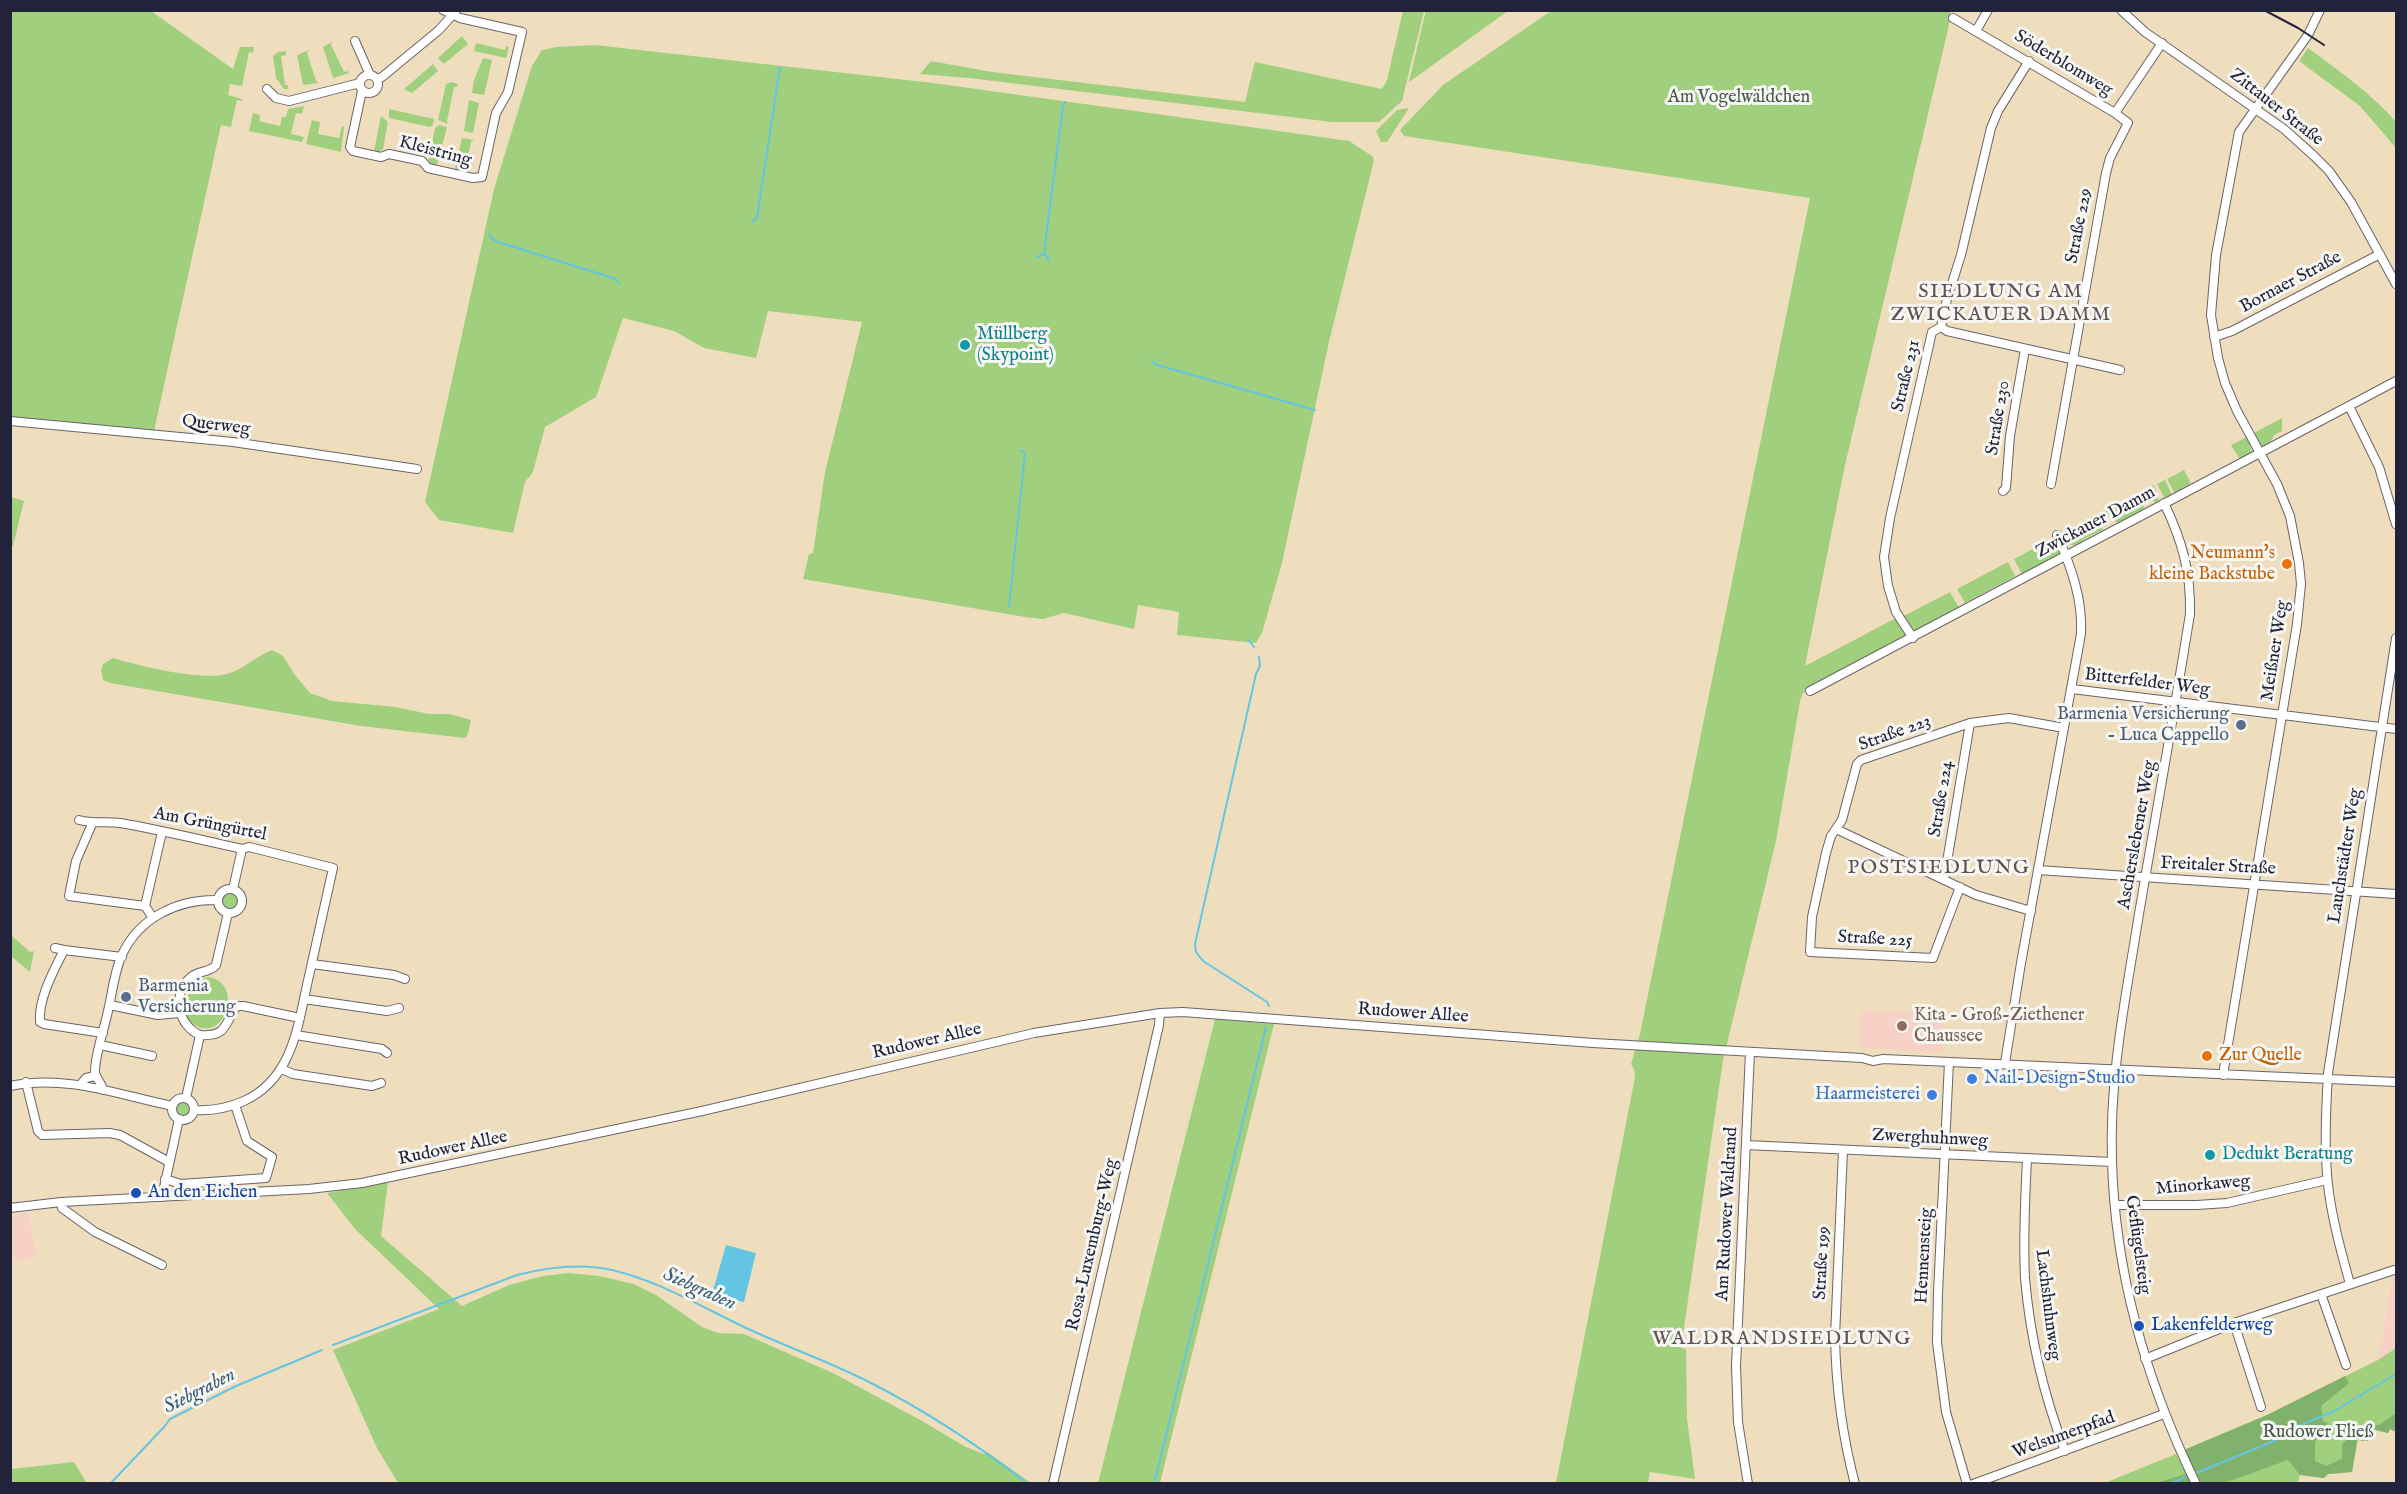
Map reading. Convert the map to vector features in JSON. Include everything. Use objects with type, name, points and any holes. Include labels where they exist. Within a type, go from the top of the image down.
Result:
[{"type":"street","name":"Kleistring","points":[[361,87],[350,147],[353,151],[381,157],[389,154],[422,161],[428,168],[473,178],[482,177],[496,113],[508,92],[522,32],[465,20],[454,13],[443,10]]},
{"type":"street","points":[[1976,31],[1988,10]]},
{"type":"street","name":"Zittauer Straße","points":[[2121,10],[2154,38],[2300,141],[2329,171],[2351,201],[2397,284]]},
{"type":"street","name":"Meißner Weg","points":[[2223,1075],[2299,609],[2299,563],[2290,516],[2277,484],[2259,453],[2225,383],[2211,315],[2216,255],[2239,132],[2308,35],[2320,10]]},
{"type":"street","points":[[361,87],[363,77],[382,77],[439,30],[454,13]]},
{"type":"street","name":"Söderblomweg","points":[[1953,18],[2126,120]]},
{"type":"street","points":[[355,41],[378,86],[375,92],[368,94],[361,87]]},
{"type":"street","points":[[2115,113],[2162,43]]},
{"type":"street","name":"Straße 231","points":[[1913,638],[1896,612],[1888,586],[1884,557],[1890,518],[1932,332],[1941,327],[1961,255],[1991,128],[1998,111],[2029,61]]},
{"type":"street","points":[[267,89],[276,98],[289,101],[361,87]]},
{"type":"street","name":"Straße 229","points":[[2051,484],[2106,172],[2110,158],[2127,127],[2126,120]]},
{"type":"street","name":"Bornaer Straße","points":[[2214,337],[2380,254]]},
{"type":"street","points":[[1941,327],[1947,332],[2120,370]]},
{"type":"street","name":"Straße 230","points":[[2003,491],[2007,482],[2010,436],[2025,349]]},
{"type":"street","name":"Zwickauer Damm","points":[[1810,691],[2397,381]]},
{"type":"street","points":[[2349,406],[2379,467],[2397,524]]},
{"type":"street","name":"Querweg","points":[[10,421],[233,442],[417,469]]},
{"type":"street","name":"Ascherslebener Weg","points":[[2114,1070],[2190,614],[2191,591],[2182,544],[2164,503]]},
{"type":"street","points":[[2005,1063],[2082,625],[2077,589],[2057,535]]},
{"type":"street","name":"Lauchstädter Weg","points":[[2350,1284],[2336,1231],[2327,1180],[2325,1126],[2328,1080],[2397,638]]},
{"type":"street","name":"Bitterfelder Weg","points":[[2072,688],[2397,729]]},
{"type":"street","name":"Straße 223","points":[[1810,952],[1812,917],[1820,877],[1831,836],[1842,820],[1860,760],[1970,723],[2009,718],[2064,728]]},
{"type":"street","name":"Straße 224","points":[[1944,880],[1970,723]]},
{"type":"street","name":"Am Grüngürtel","points":[[79,820],[92,824],[110,821],[242,849],[249,847],[333,868],[312,964]]},
{"type":"street","points":[[92,824],[76,861],[67,897],[145,906]]},
{"type":"street","points":[[1836,829],[1983,897],[2031,911]]},
{"type":"street","points":[[153,918],[145,906],[162,832]]},
{"type":"street","points":[[233,889],[242,849]]},
{"type":"street","name":"Freitaler Straße","points":[[2038,870],[2397,894]]},
{"type":"street","name":"Straße 225","points":[[1810,952],[1933,958],[1960,887]]},
{"type":"street","points":[[218,900],[225,890],[233,889],[239,892],[242,902],[237,910],[228,913]]},
{"type":"street","points":[[218,900],[220,907],[228,913]]},
{"type":"street","points":[[103,1090],[94,1070],[122,957],[137,932],[153,918],[181,904],[218,900]]},
{"type":"street","points":[[228,913],[216,965],[212,969],[198,973],[186,982],[183,989],[179,1013],[184,1024],[201,1035],[214,1034],[228,1025],[237,1006],[300,1018]]},
{"type":"street","points":[[55,948],[122,957]]},
{"type":"street","points":[[64,950],[46,991],[40,1022],[103,1033]]},
{"type":"street","points":[[195,1110],[213,1110],[235,1104],[258,1093],[282,1069],[296,1035],[312,964],[394,975],[405,980]]},
{"type":"street","points":[[304,999],[387,1011],[399,1008]]},
{"type":"street","points":[[110,1005],[158,1015],[179,1013]]},
{"type":"street","name":"Rudower Allee","points":[[10,1208],[61,1202],[309,1189],[362,1183],[702,1111],[1034,1033],[1160,1013],[1192,1013],[1708,1050],[1862,1058],[1877,1061],[1883,1059],[2005,1063],[2397,1082]]},
{"type":"street","name":"Rosa-Luxemburg-Weg","points":[[1053,1484],[1160,1013]]},
{"type":"street","points":[[186,1098],[201,1035]]},
{"type":"street","points":[[296,1035],[382,1049],[387,1053]]},
{"type":"street","points":[[100,1045],[152,1056]]},
{"type":"street","name":"Am Rudower Waldrand","points":[[1748,1484],[1738,1422],[1736,1366],[1750,1052]]},
{"type":"street","name":"Hennensteig","points":[[1949,1062],[1937,1304],[1939,1360],[1946,1412],[1967,1484]]},
{"type":"street","points":[[282,1069],[293,1074],[372,1086],[381,1083]]},
{"type":"street","name":"Geflügelsteig","points":[[2114,1070],[2112,1162],[2115,1205],[2127,1290],[2145,1359],[2164,1414],[2196,1484]]},
{"type":"street","points":[[81,1085],[86,1078],[95,1076]]},
{"type":"street","points":[[10,1086],[26,1082],[81,1085],[172,1106]]},
{"type":"street","points":[[26,1082],[38,1131],[42,1135],[110,1132],[120,1135],[169,1162]]},
{"type":"street","points":[[186,1098],[191,1100],[195,1110],[190,1118],[179,1119],[174,1115],[172,1106],[176,1100],[186,1098]]},
{"type":"street","points":[[165,1179],[181,1184],[266,1178],[272,1157],[248,1141],[235,1104]]},
{"type":"street","points":[[162,1197],[179,1119]]},
{"type":"street","name":"Zwerghuhnweg","points":[[1746,1145],[2112,1162]]},
{"type":"street","name":"Straße 199","points":[[1843,1150],[1835,1356],[1840,1417],[1855,1484]]},
{"type":"street","name":"Lachshuhnweg","points":[[2027,1159],[2024,1239],[2030,1317],[2038,1366],[2065,1451]]},
{"type":"street","name":"Minorkaweg","points":[[2115,1205],[2174,1206],[2227,1203],[2327,1180]]},
{"type":"street","points":[[61,1202],[62,1208],[95,1233],[162,1265]]},
{"type":"street","points":[[2145,1359],[2234,1323],[2394,1270]]},
{"type":"street","points":[[2321,1294],[2346,1365]]},
{"type":"street","points":[[2234,1323],[2261,1407]]},
{"type":"street","name":"Welsumerpfad","points":[[1973,1484],[2164,1414]]},
{"type":"shaded area","name":"Kita - Groß-Ziethener Chaussee","points":[[1861,1010],[1944,1014],[1942,1052],[1861,1048]]},
{"type":"shaded area","points":[[29,1212],[36,1257],[15,1261],[11,1245],[11,1216]]},
{"type":"shaded area","points":[[2396,1259],[2396,1348],[2378,1360],[2393,1275]]},
{"type":"green space","points":[[1426,10],[1508,10],[1508,11],[1409,82]]},
{"type":"green space","points":[[10,11],[151,11],[233,69],[240,47],[254,47],[253,53],[249,52],[242,86],[230,84],[228,95],[242,99],[242,101],[237,100],[231,127],[221,125],[154,431],[11,418]]},
{"type":"green space","points":[[1403,11],[1424,11],[1402,101],[1379,122],[1332,122],[920,74],[931,61],[992,72],[1245,102],[1255,62],[1382,89],[1387,80]]},
{"type":"green space","name":"Am Vogelwäldchen","points":[[1551,11],[1950,11],[1950,21],[1845,465],[1805,666],[1896,618],[1910,637],[1803,693],[1800,701],[1776,841],[1723,1060],[1681,1348],[1686,1349],[1687,1419],[1695,1479],[1650,1472],[1648,1483],[1556,1483],[1635,1077],[1631,1064],[1640,1034],[1810,198],[1404,136],[1400,130],[1443,85]]},
{"type":"green space","points":[[462,36],[468,44],[444,64],[438,58]]},
{"type":"green space","points":[[332,42],[331,45],[344,72],[349,73],[333,78],[323,47]]},
{"type":"green space","points":[[476,43],[505,50],[506,46],[509,47],[506,58],[474,51]]},
{"type":"green space","points":[[595,45],[933,83],[1349,141],[1372,156],[1374,160],[1329,342],[1282,563],[1262,633],[1256,643],[1177,635],[1179,612],[1138,605],[1134,629],[1064,613],[1043,619],[1025,617],[803,579],[809,554],[813,553],[825,472],[862,322],[768,311],[756,358],[704,348],[674,331],[623,318],[596,397],[545,427],[533,472],[525,482],[513,533],[439,520],[425,502],[494,189],[532,66],[542,50]]},
{"type":"green space","points":[[2308,48],[2365,92],[2396,122],[2396,148],[2360,106],[2299,61]]},
{"type":"green space","points":[[309,50],[307,53],[316,81],[319,83],[303,85],[297,55]]},
{"type":"green space","points":[[286,51],[286,55],[281,56],[285,85],[288,85],[288,89],[284,89],[276,78],[273,56],[278,52]]},
{"type":"green space","points":[[483,58],[492,60],[484,95],[472,93],[474,80]]},
{"type":"green space","points":[[433,64],[438,71],[412,93],[404,89]]},
{"type":"green space","points":[[451,82],[458,84],[454,87],[448,124],[438,120],[446,84]]},
{"type":"green space","points":[[469,100],[479,103],[473,133],[464,131]]},
{"type":"green space","points":[[304,106],[302,114],[296,113],[291,134],[304,137],[302,142],[249,131],[253,113],[260,115],[259,121],[280,126],[282,117],[286,117],[288,109]]},
{"type":"green space","points":[[1409,108],[1387,142],[1381,142],[1376,131],[1397,110]]},
{"type":"green space","points":[[389,109],[434,119],[433,125],[430,127],[389,118]]},
{"type":"green space","points":[[381,116],[388,122],[383,149],[379,152],[374,151]]},
{"type":"green space","points":[[312,120],[320,122],[318,134],[339,138],[342,126],[344,127],[341,152],[306,144]]},
{"type":"green space","points":[[439,125],[447,127],[437,165],[431,164],[429,160],[435,128]]},
{"type":"green space","points":[[462,138],[475,140],[471,141],[465,171],[455,169]]},
{"type":"green space","points":[[2282,418],[2282,431],[2274,435],[2269,445],[2262,446],[2254,433]]},
{"type":"green space","points":[[2247,437],[2252,451],[2250,455],[2240,459],[2231,445]]},
{"type":"green space","points":[[2184,470],[2190,481],[2189,485],[2174,492],[2167,479]]},
{"type":"green space","points":[[2165,480],[2172,495],[2165,499],[2157,484]]},
{"type":"green space","points":[[2154,485],[2159,500],[2157,503],[2140,493]]},
{"type":"green space","points":[[2138,494],[2144,507],[2141,512],[2117,523],[2109,514],[2104,514],[2103,512]]},
{"type":"green space","points":[[11,497],[24,501],[13,546],[11,545]]},
{"type":"green space","points":[[2101,513],[2099,518],[2103,530],[2084,539],[2078,545],[2069,545],[2069,538],[2064,532]]},
{"type":"green space","points":[[2055,537],[2061,555],[2023,576],[2014,559]]},
{"type":"green space","points":[[2008,562],[2015,576],[1965,603],[1957,589]]},
{"type":"green space","points":[[1950,592],[1961,611],[1919,631],[1911,629],[1902,617]]},
{"type":"green space","points":[[272,650],[283,656],[310,693],[332,701],[396,707],[429,714],[450,714],[471,720],[468,734],[465,738],[361,726],[110,683],[103,680],[101,670],[103,664],[113,658],[170,672],[216,676],[233,672]]},
{"type":"green space","points":[[230,893],[236,895],[238,901],[236,907],[230,909],[224,907],[222,901],[224,895]]},
{"type":"green space","points":[[10,934],[30,952],[34,951],[30,972],[11,956]]},
{"type":"green space","points":[[207,977],[219,981],[226,989],[228,1000],[221,1021],[212,1027],[202,1028],[189,1021],[186,1001],[195,984]]},
{"type":"green space","points":[[1215,1019],[1274,1024],[1160,1483],[1098,1483]]},
{"type":"green space","points":[[184,1100],[190,1102],[192,1108],[190,1114],[184,1116],[178,1114],[176,1108],[178,1102]]},
{"type":"green space","points":[[388,1182],[381,1236],[462,1306],[509,1285],[543,1276],[569,1273],[599,1276],[634,1284],[656,1295],[702,1327],[718,1333],[744,1334],[833,1373],[966,1447],[984,1454],[987,1452],[1031,1483],[398,1483],[377,1448],[333,1350],[439,1309],[355,1229],[327,1193]]},
{"type":"green space","name":"Rudower Fließ","points":[[2396,1348],[2396,1432],[2390,1429],[2388,1433],[2372,1429],[2368,1441],[2358,1440],[2352,1472],[2328,1474],[2324,1478],[2300,1475],[2298,1483],[2201,1483],[2184,1450],[2267,1415],[2378,1360]]},
{"type":"green space","name":"Rudower Fließ","points":[[2345,1376],[2349,1383],[2321,1406],[2323,1421],[2328,1423],[2315,1442],[2315,1461],[2326,1466],[2342,1459],[2342,1444],[2365,1424],[2379,1425],[2396,1413],[2396,1432],[2390,1429],[2388,1433],[2372,1429],[2368,1441],[2357,1440],[2352,1472],[2328,1474],[2324,1478],[2300,1475],[2288,1460],[2224,1483],[2201,1483],[2184,1450],[2267,1415]]},
{"type":"green space","points":[[2176,1454],[2191,1483],[2102,1484]]},
{"type":"green space","points":[[74,1462],[86,1482],[90,1483],[11,1483],[11,1469]]},
{"type":"green space","points":[[2186,1474],[2191,1483],[2156,1483]]},
{"type":"water","points":[[726,1245],[756,1253],[744,1302],[712,1294]]},
{"type":"waterway","points":[[752,222],[757,218],[780,67]]},
{"type":"waterway","points":[[1049,259],[1044,254],[1065,102]]},
{"type":"waterway","points":[[489,234],[495,241],[616,279],[619,284]]},
{"type":"waterway","points":[[1037,257],[1044,254]]},
{"type":"waterway","points":[[1152,359],[1154,364],[1315,410]]},
{"type":"waterway","points":[[1009,607],[1025,453],[1020,450]]},
{"type":"waterway","points":[[1249,640],[1254,647]]},
{"type":"waterway","points":[[1259,657],[1260,666],[1256,674],[1195,944],[1196,952],[1203,961],[1267,1002],[1269,1006]]},
{"type":"waterway","points":[[1154,1484],[1266,1027]]},
{"type":"waterway","name":"Siebgraben","points":[[333,1345],[517,1275],[564,1267],[612,1270],[647,1281],[871,1383],[952,1430],[1028,1484]]},
{"type":"waterway","name":"Siebgraben","points":[[110,1484],[170,1419],[236,1386],[322,1350]]},
{"type":"waterway","name":"Rudower Fließ","points":[[2196,1473],[2274,1441],[2284,1434],[2292,1433],[2396,1374]]},
{"type":"waterway","name":"Rudower Fließ","points":[[2284,1434],[2288,1427],[2298,1425]]},
{"type":"waterway","name":"Rudower Fließ","points":[[2170,1484],[2185,1477]]},
{"type":"railway","points":[[2264,10],[2324,45]]},
{"type":"place","name":"Müllberg (Skypoint)","points":[[965,345]]},
{"type":"place","name":"Neumann's kleine Backstube","points":[[2287,564]]},
{"type":"place","name":"Barmenia Versicherung - Luca Cappello","points":[[2241,725]]},
{"type":"place","name":"Barmenia Versicherung","points":[[126,997]]},
{"type":"place","name":"Kita - Groß-Ziethener Chaussee","points":[[1902,1026]]},
{"type":"place","name":"Zur Quelle","points":[[2207,1056]]},
{"type":"place","name":"Nail-Design-Studio","points":[[1972,1079]]},
{"type":"place","name":"Haarmeisterei","points":[[1932,1095]]},
{"type":"place","name":"Dedukt Beratung","points":[[2210,1155]]},
{"type":"place","name":"An den Eichen","points":[[136,1193]]},
{"type":"place","name":"Lakenfelderweg","points":[[2139,1326]]},
{"type":"district","name":"SIEDLUNG AM ZWICKAUER DAMM","points":[[2001,304]]},
{"type":"district","name":"POSTSIEDLUNG","points":[[1939,869]]},
{"type":"district","name":"WALDRANDSIEDLUNG","points":[[1782,1340]]}]
